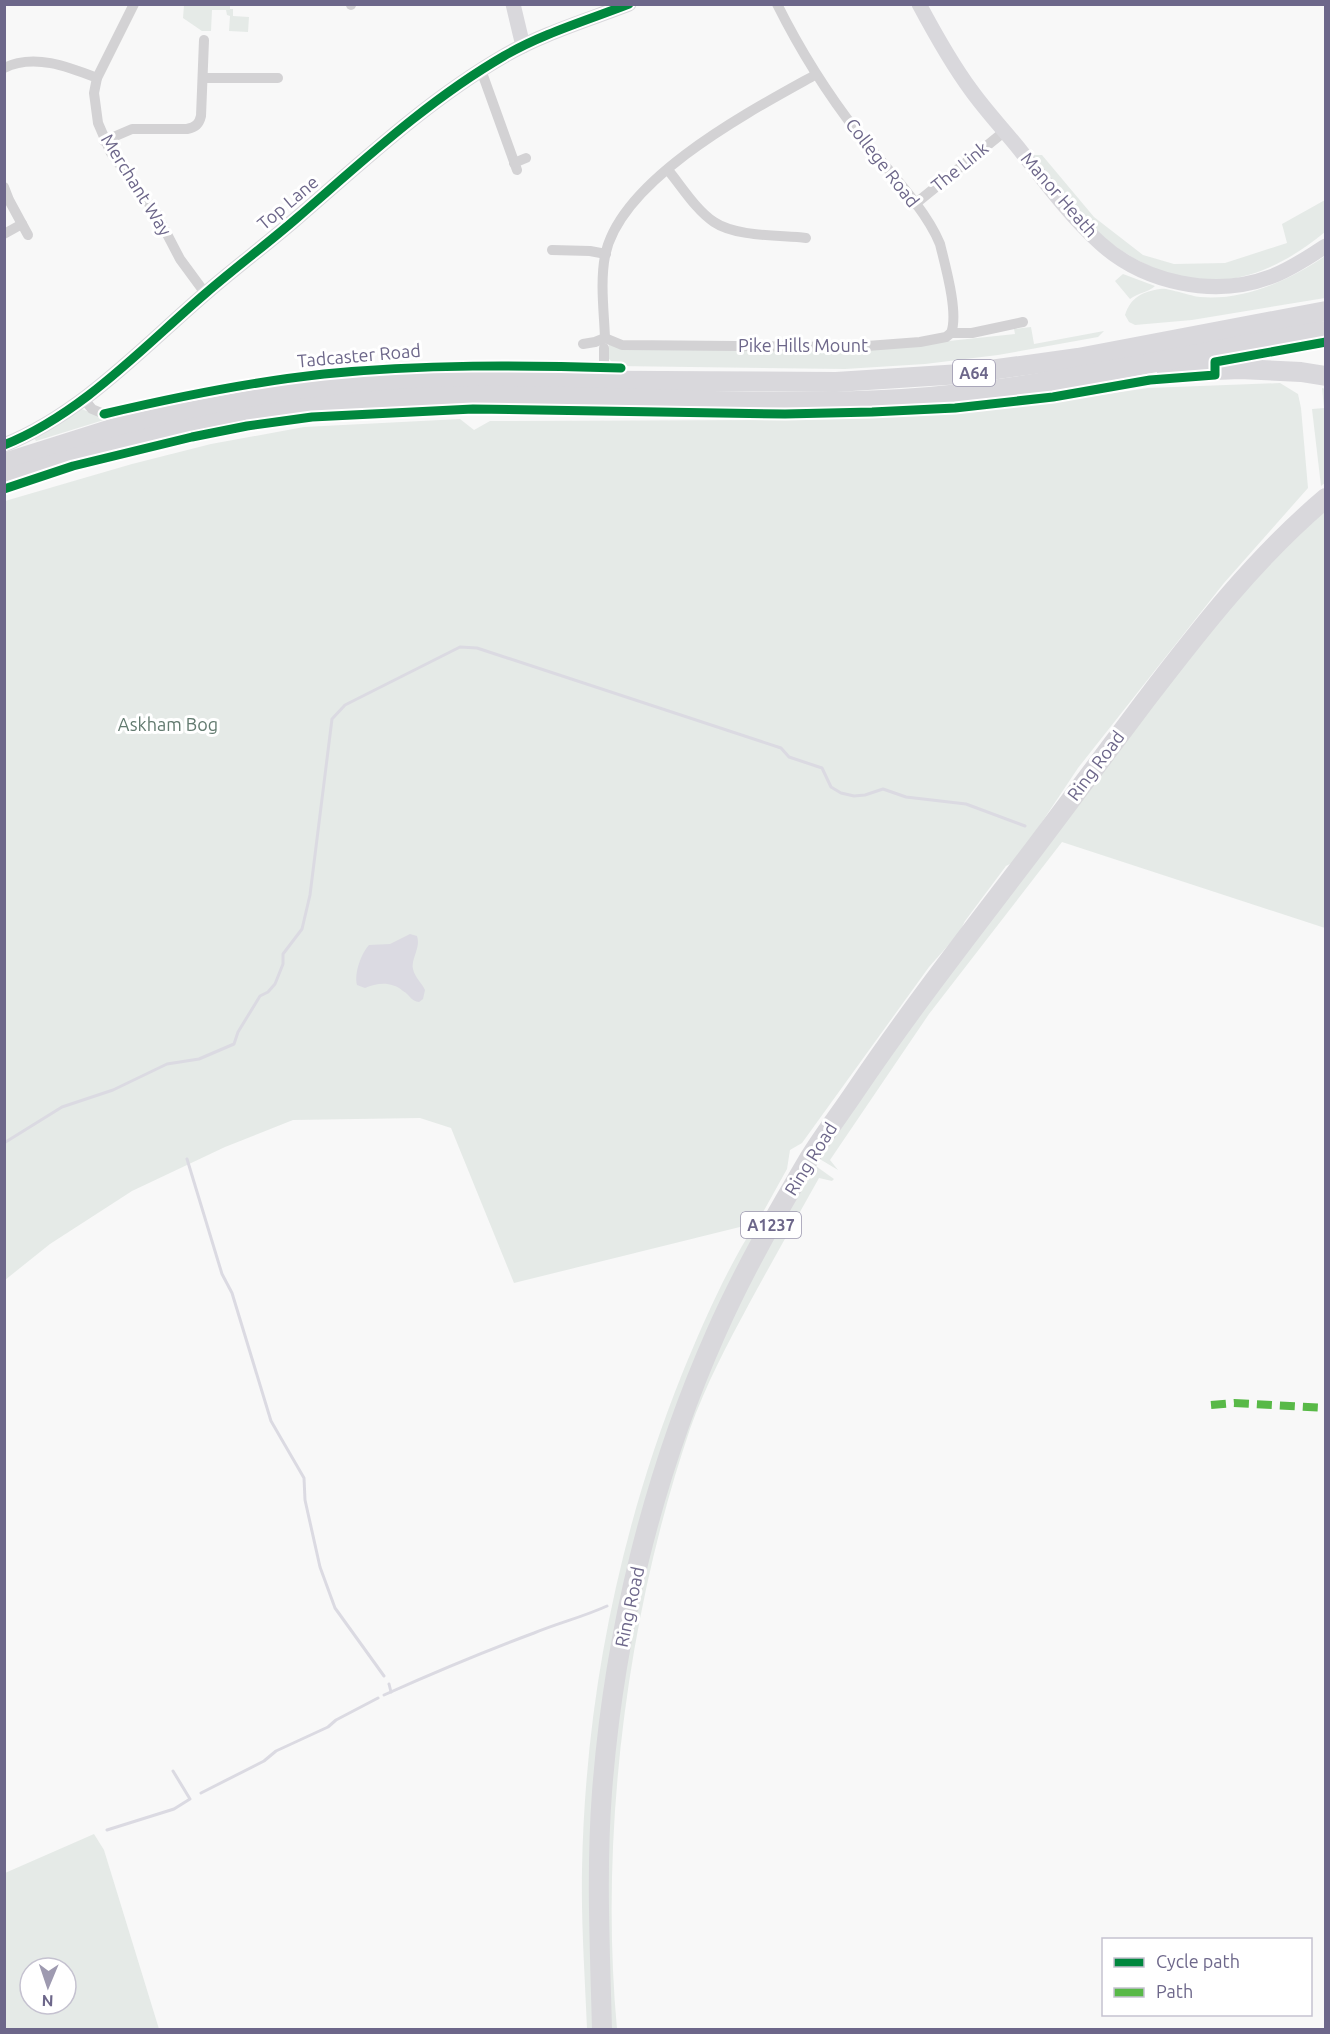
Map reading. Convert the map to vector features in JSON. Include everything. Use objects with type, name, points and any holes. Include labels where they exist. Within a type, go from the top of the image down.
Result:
[{"type":"highway","name":"A64","points":[[4,463],[118,428],[182,412],[297,392],[354,386],[485,380],[836,382],[950,375],[1024,367],[1078,358],[1326,311]]},
{"type":"highway","name":"A64","points":[[4,480],[113,446],[173,432],[240,418],[354,402],[473,396],[842,402],[967,394],[1028,386],[1326,331]]},
{"type":"highway","points":[[1100,373],[1137,375],[1190,369],[1240,369],[1301,372],[1326,376]]},
{"type":"highway","name":"Ring Road","points":[[602,2030],[598,1916],[602,1797],[606,1743],[619,1654],[637,1570],[660,1488],[692,1392],[717,1331],[754,1255],[810,1158],[878,1058],[1201,628],[1266,554],[1326,498]]},
{"type":"street","name":"Merchant Way","points":[[134,4],[97,78],[94,107],[111,153],[156,213],[180,259],[205,293]]},
{"type":"street","points":[[513,4],[523,46]]},
{"type":"street","name":"Top Lane","points":[[83,398],[394,135],[481,70],[523,46],[629,4]]},
{"type":"street","name":"College Road","points":[[777,4],[815,75],[936,234],[954,313],[954,327],[951,333]]},
{"type":"street","name":"Manor Heath","points":[[919,4],[952,63],[973,92],[1084,228],[1117,257],[1146,273],[1164,279],[1200,286],[1226,286],[1250,283],[1270,277],[1301,262],[1326,246]]},
{"type":"street","points":[[105,141],[132,129],[187,129],[194,128],[199,123],[204,40]]},
{"type":"street","points":[[4,68],[24,62],[40,62],[72,68],[97,78]]},
{"type":"street","points":[[481,70],[516,167],[526,158]]},
{"type":"street","points":[[604,368],[606,254],[624,212],[636,198],[706,139],[815,75]]},
{"type":"street","points":[[203,78],[278,78]]},
{"type":"street","name":"The Link","points":[[915,204],[1005,131]]},
{"type":"street","points":[[668,170],[704,213],[721,226],[744,232],[806,238]]},
{"type":"street","points":[[4,187],[28,235]]},
{"type":"street","points":[[4,234],[22,224]]},
{"type":"street","points":[[552,250],[590,251],[606,254]]},
{"type":"street","name":"Pike Hills Mount","points":[[583,344],[595,342],[622,345],[854,347],[920,342],[946,337],[951,333],[972,333],[1023,322]]},
{"type":"street","name":"Tadcaster Road","points":[[83,398],[92,409],[104,414],[232,387],[350,372],[439,366],[621,368]]},
{"type":"street","points":[[4,445],[43,426],[83,398]]},
{"type":"green space","points":[[184,5],[230,5],[230,9],[233,9],[233,16],[249,17],[248,32],[229,31],[230,16],[227,15],[226,10],[212,10],[211,31],[202,31],[183,18]]},
{"type":"green space","points":[[1030,155],[1042,155],[1094,217],[1143,255],[1174,264],[1225,263],[1287,243],[1282,224],[1325,200],[1325,232],[1296,253],[1267,268],[1238,277],[1210,280],[1182,277],[1153,268],[1124,252],[1095,231]]},
{"type":"green space","points":[[1325,256],[1325,298],[1192,320],[1135,325],[1129,322],[1125,315],[1130,304],[1138,296],[1148,292],[1163,289],[1200,297],[1233,296],[1282,281]]},
{"type":"green space","points":[[1123,274],[1155,286],[1130,299],[1115,281]]},
{"type":"green space","points":[[1031,327],[1034,344],[1104,331],[1098,337],[998,355],[925,364],[845,369],[616,366],[609,359],[609,344],[892,347],[1015,334],[1014,329]]},
{"type":"green space","name":"Askham Bog","points":[[1280,383],[1298,394],[1308,488],[1224,583],[1078,768],[1016,861],[1006,866],[965,921],[959,933],[929,967],[802,1143],[790,1150],[787,1169],[757,1223],[752,1243],[717,1319],[612,1669],[596,2029],[587,2029],[582,1890],[585,1807],[598,1680],[623,1555],[640,1494],[682,1374],[725,1278],[756,1223],[514,1283],[451,1128],[420,1118],[293,1120],[225,1147],[132,1191],[50,1244],[5,1280],[5,501],[211,444],[304,427],[460,419],[474,430],[490,421],[800,420],[983,410],[1148,388]]},
{"type":"green space","points":[[1322,388],[1326,389],[1326,482],[1321,486],[1312,409],[1324,408]]},
{"type":"green space","points":[[79,408],[107,419],[36,441],[33,436]]},
{"type":"green space","points":[[1325,510],[1325,928],[1062,842],[929,1014],[830,1160],[838,1170],[818,1158],[908,1026],[1209,630],[1275,558]]},
{"type":"green space","points":[[813,1164],[834,1179],[832,1181],[819,1178],[750,1302],[710,1380],[690,1429],[668,1500],[649,1574],[634,1649],[623,1726],[616,1803],[612,1879],[612,1955],[617,2029],[608,2030],[606,1883],[611,1761],[636,1604],[659,1516],[687,1427],[720,1342],[769,1243]]},
{"type":"green space","points":[[94,1834],[104,1850],[159,2029],[5,2029],[5,1873]]},
{"type":"shaded area","points":[[410,934],[417,936],[418,940],[413,969],[425,990],[423,999],[416,1001],[389,984],[365,988],[357,985],[356,975],[359,964],[369,945],[390,944]]},
{"type":"waterway","points":[[4,1143],[62,1107],[113,1090],[167,1064],[199,1059],[234,1044],[238,1032],[260,996],[268,992],[275,984],[283,964],[283,954],[302,929],[310,895],[332,719],[345,705],[460,647],[477,648],[781,748],[789,757],[822,768],[831,787],[841,793],[854,796],[865,795],[883,789],[906,797],[966,804],[1025,826]]},
{"type":"waterway","points":[[187,1159],[222,1274],[232,1293],[271,1421],[304,1478],[305,1500],[320,1567],[335,1608],[384,1676]]},
{"type":"waterway","points":[[384,1695],[543,1629],[607,1606]]},
{"type":"waterway","points":[[389,1684],[391,1692]]},
{"type":"waterway","points":[[201,1793],[264,1761],[276,1751],[328,1727],[336,1720],[378,1698]]},
{"type":"waterway","points":[[107,1830],[174,1809],[190,1799],[173,1771]]},
{"type":"marked path","points":[[1211,1405],[1234,1403],[1326,1408]]},
{"type":"cycle path","points":[[4,445],[33,432],[86,397],[371,153],[449,92],[518,48],[629,4]]},
{"type":"cycle path","points":[[4,489],[73,466],[192,437],[247,426],[312,417],[473,409],[785,414],[955,408],[1053,397],[1150,380],[1215,375],[1215,362],[1326,342]]},
{"type":"cycle path","points":[[104,414],[213,391],[324,374],[398,368],[472,366],[621,368]]}]
